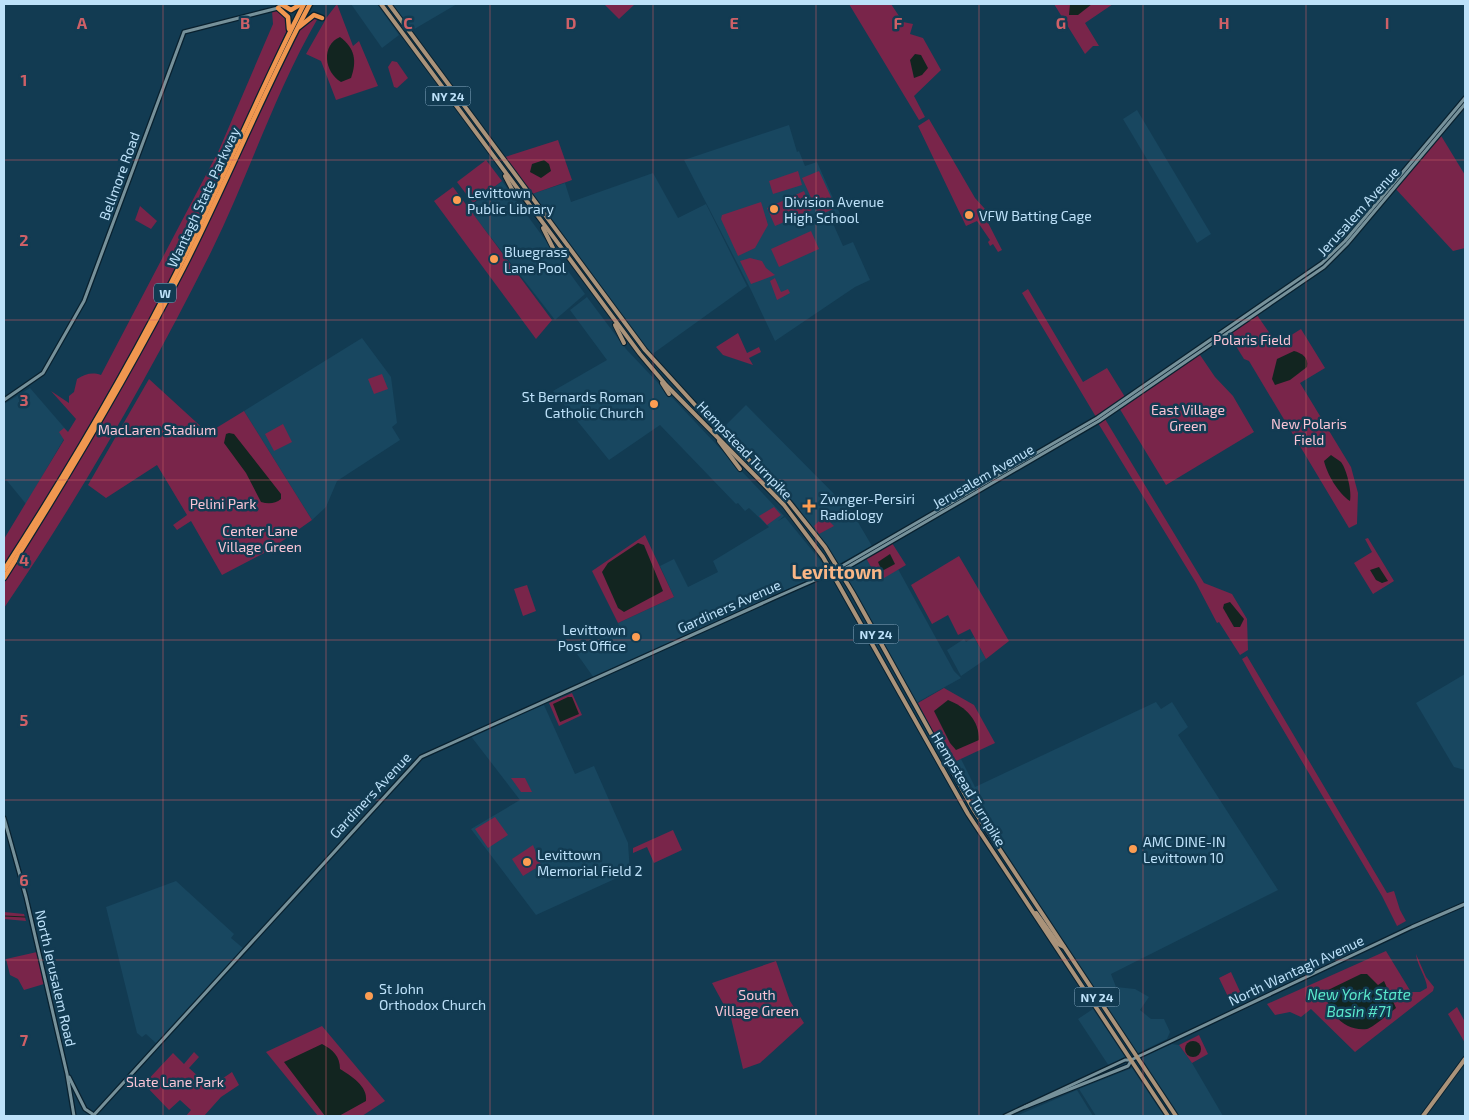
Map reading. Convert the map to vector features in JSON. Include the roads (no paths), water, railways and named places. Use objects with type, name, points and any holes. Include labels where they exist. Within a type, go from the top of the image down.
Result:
[{"type":"highway","points":[[280,5],[292,10],[302,4]]},
{"type":"highway","name":"Wantagh State Parkway","points":[[4,578],[91,436],[156,321],[204,226],[291,34],[302,4]]},
{"type":"highway","name":"Wantagh State Parkway","points":[[4,570],[61,478],[153,317],[198,229],[291,34],[310,4]]},
{"type":"highway","points":[[280,5],[288,17],[291,34]]},
{"type":"highway","points":[[291,34],[308,19],[316,15],[322,18]]},
{"type":"main road","name":"Hempstead Turnpike","points":[[381,4],[640,354],[658,376],[784,505],[807,534],[833,572],[951,786],[1168,1116]]},
{"type":"main road","name":"Hempstead Turnpike","points":[[389,4],[645,350],[700,410],[788,500],[840,569],[972,809],[1176,1116]]},
{"type":"main road","name":"Bellmore Road","points":[[4,400],[43,373],[84,301],[184,32],[280,5]]},
{"type":"main road","name":"Jerusalem Avenue","points":[[1360,226],[1465,98]]},
{"type":"main road","name":"Jerusalem Avenue","points":[[833,572],[1097,418],[1322,263],[1360,226],[1465,104]]},
{"type":"main road","points":[[499,165],[516,198]]},
{"type":"main road","points":[[537,217],[554,250]]},
{"type":"main road","points":[[611,316],[624,343]]},
{"type":"main road","points":[[640,354],[645,350]]},
{"type":"main road","points":[[658,376],[669,394]]},
{"type":"main road","points":[[708,428],[740,468]]},
{"type":"main road","name":"Gardiners Avenue","points":[[93,1116],[421,757],[833,572]]},
{"type":"main road","name":"North Jerusalem Road","points":[[4,818],[24,889],[67,1074],[74,1116]]},
{"type":"main road","name":"North Wantagh Avenue","points":[[1005,1116],[1125,1060],[1137,1058],[1412,927],[1465,904]]},
{"type":"main road","points":[[1030,908],[1042,919],[1058,944],[1064,947],[1058,951]]},
{"type":"main road","points":[[1423,1116],[1465,1059]]},
{"type":"main road","points":[[67,1074],[85,1109],[93,1116]]},
{"type":"water","points":[[1070,4],[1092,4],[1078,15],[1069,15]]},
{"type":"water","points":[[340,37],[352,50],[354,60],[351,78],[341,82],[331,72],[327,59],[327,52],[330,46]]},
{"type":"water","points":[[915,54],[921,55],[928,68],[922,75],[914,78],[910,60]]},
{"type":"water","points":[[544,160],[549,164],[551,171],[541,178],[530,172],[532,164]]},
{"type":"water","points":[[1294,351],[1306,358],[1307,367],[1290,380],[1275,385],[1272,379],[1277,359]]},
{"type":"water","points":[[226,434],[234,434],[281,494],[281,499],[271,503],[261,502],[246,473],[224,443]]},
{"type":"water","points":[[1331,455],[1341,462],[1345,470],[1350,487],[1350,501],[1337,488],[1328,472],[1324,461]]},
{"type":"water","points":[[638,543],[644,545],[663,591],[624,612],[618,608],[602,572],[608,563]]},
{"type":"water","points":[[890,554],[895,564],[882,571],[878,562]]},
{"type":"water","points":[[1379,567],[1388,581],[1382,583],[1376,580],[1370,570]]},
{"type":"water","points":[[1230,602],[1244,619],[1240,627],[1234,627],[1223,608],[1224,604]]},
{"type":"water","points":[[572,697],[579,714],[560,722],[553,704]]},
{"type":"water","points":[[948,700],[966,710],[977,726],[979,740],[956,750],[950,743],[934,711]]},
{"type":"water","name":"New York State Basin #71","points":[[1361,974],[1367,974],[1378,985],[1384,981],[1396,1008],[1367,1029],[1351,1027],[1338,1019],[1329,1006],[1326,991]]},
{"type":"water","points":[[1193,1041],[1199,1043],[1201,1049],[1199,1055],[1193,1057],[1187,1055],[1185,1049],[1187,1043]]},
{"type":"water","points":[[322,1044],[335,1054],[339,1060],[340,1069],[362,1086],[366,1096],[366,1101],[339,1116],[325,1116],[284,1062]]},
{"type":"waterway","points":[[4,916],[25,917]]},
{"type":"place","name":"Levittown Public Library","points":[[457,200]]},
{"type":"place","name":"Division Avenue High School","points":[[774,209]]},
{"type":"place","name":"VFW Batting Cage","points":[[969,215]]},
{"type":"place","name":"Bluegrass Lane Pool","points":[[494,259]]},
{"type":"place","name":"St Bernards Roman Catholic Church","points":[[654,404]]},
{"type":"place","name":"Zwnger-Persiri Radiology","points":[[809,506]]},
{"type":"place","name":"Levittown Post Office","points":[[636,637]]},
{"type":"place","name":"AMC DINE-IN Levittown 10","points":[[1133,849]]},
{"type":"place","name":"Levittown Memorial Field 2","points":[[527,862]]},
{"type":"place","name":"St John Orthodox Church","points":[[369,996]]},
{"type":"district","name":"Levittown","points":[[837,571]]},
{"type":"park label","name":"Polaris Field","points":[[1252,339]]},
{"type":"park label","name":"East Village Green","points":[[1188,418]]},
{"type":"park label","name":"MacLaren Stadium","points":[[157,429]]},
{"type":"park label","name":"New Polaris Field","points":[[1309,432]]},
{"type":"park label","name":"Pelini Park","points":[[223,503]]},
{"type":"park label","name":"Center Lane Village Green","points":[[260,538]]},
{"type":"park label","name":"South Village Green","points":[[757,1002]]},
{"type":"park label","name":"Slate Lane Park","points":[[175,1081]]}]
